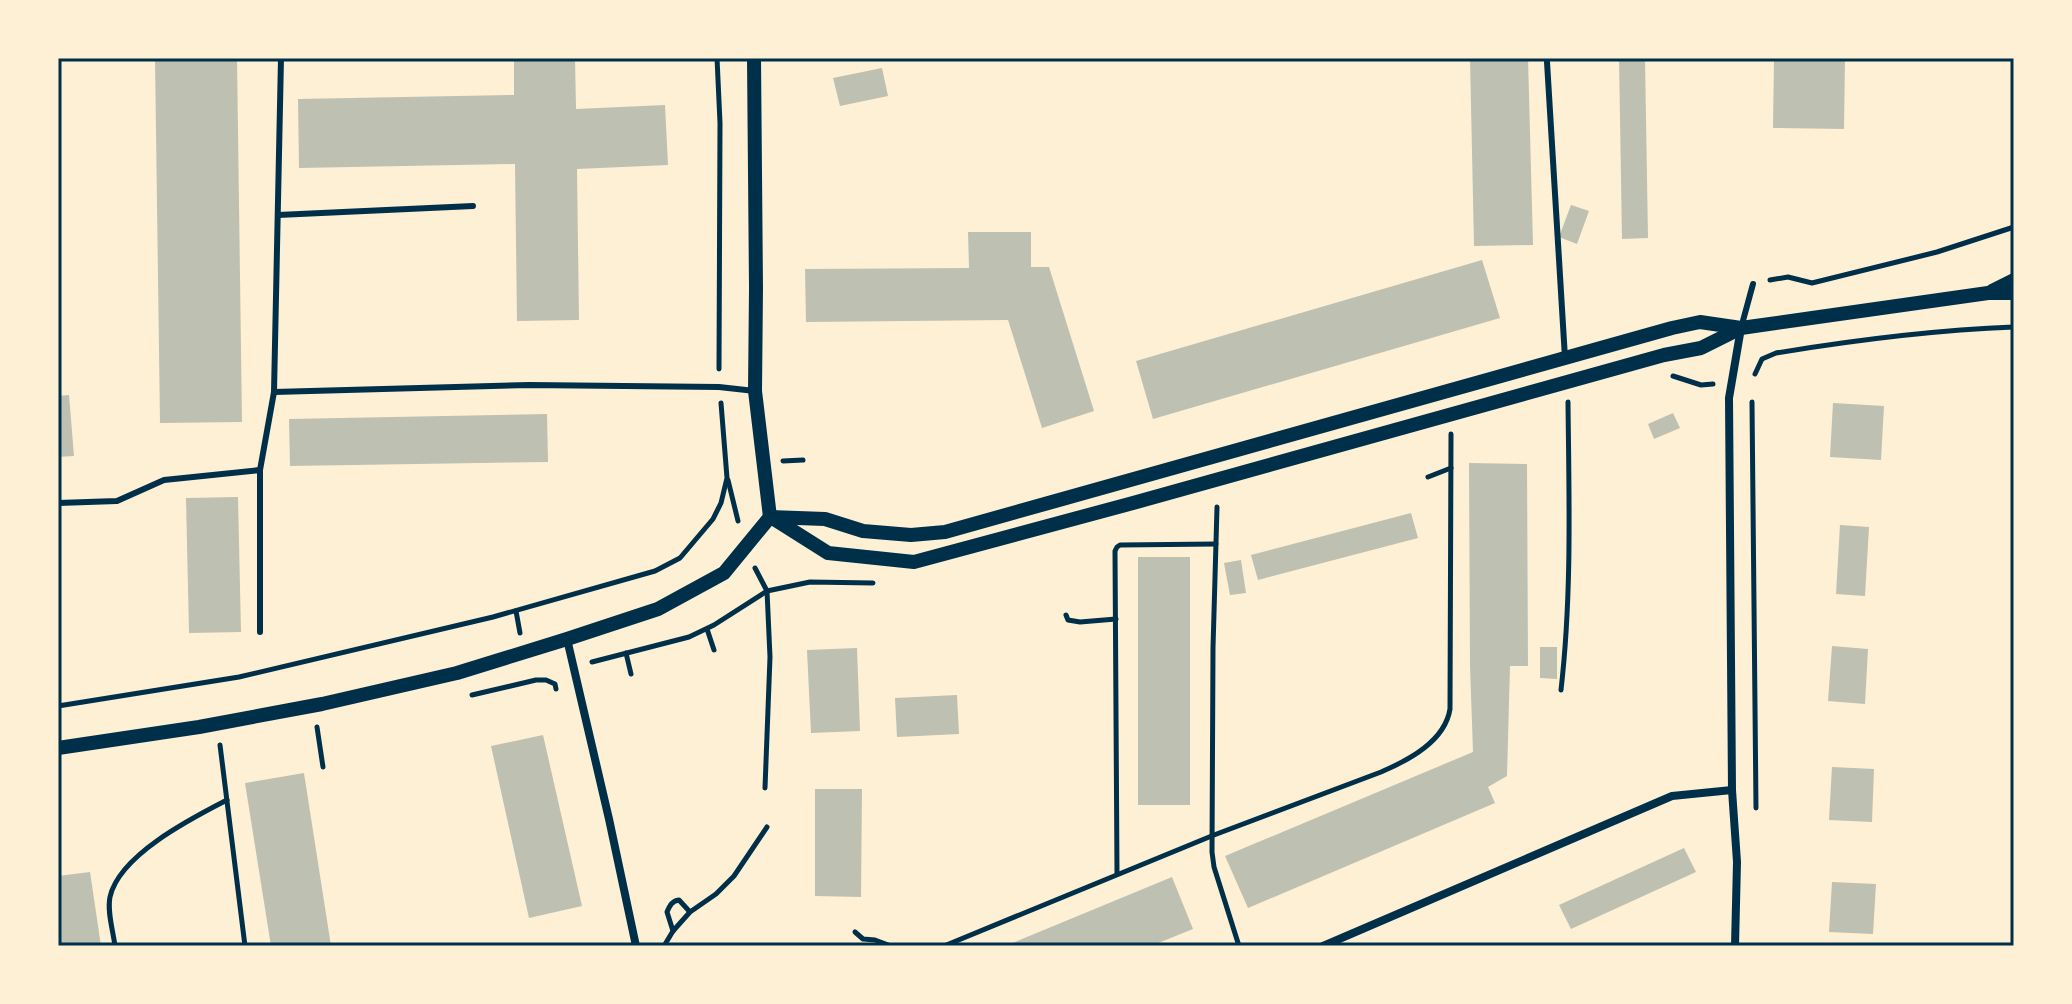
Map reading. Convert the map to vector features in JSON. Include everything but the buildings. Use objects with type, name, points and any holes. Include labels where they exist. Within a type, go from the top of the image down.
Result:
[{"type":"street","points":[[58,748],[199,727],[322,704],[457,673],[658,609],[724,573],[770,517],[755,391],[754,58]]},
{"type":"street","points":[[1988,293],[2014,280]]},
{"type":"street","points":[[770,517],[825,519],[863,531],[911,535],[945,532],[1700,322],[1741,328],[1988,293],[2014,293]]},
{"type":"street","points":[[770,517],[828,553],[914,562],[1664,355],[1701,348],[1741,328]]},
{"type":"street","points":[[1735,946],[1737,862],[1732,790],[1729,398],[1741,328]]},
{"type":"street","points":[[567,639],[636,946]]},
{"type":"street","points":[[1323,946],[1672,796],[1732,790]]},
{"type":"lane","points":[[260,632],[260,470],[274,392],[281,58]]},
{"type":"lane","points":[[1547,62],[1565,358]]},
{"type":"lane","points":[[278,215],[473,206]]},
{"type":"lane","points":[[1741,328],[1753,284]]},
{"type":"lane","points":[[274,392],[529,385],[719,387],[755,391]]},
{"type":"lane","points":[[58,503],[117,501],[164,480],[260,470]]},
{"type":"path","points":[[1753,284],[1788,277],[1812,283],[1937,252],[2014,227]]},
{"type":"path","points":[[1756,821],[1752,381],[1762,359],[1776,353],[1901,335],[2014,327]]},
{"type":"path","points":[[1711,384],[1752,381]]},
{"type":"path","points":[[1561,690],[1568,636],[1570,552],[1568,393]]},
{"type":"path","points":[[944,946],[1402,762],[1432,740],[1446,724],[1450,709],[1451,425]]},
{"type":"path","points":[[1428,477],[1451,468]]},
{"type":"path","points":[[1217,507],[1212,852],[1239,946]]},
{"type":"path","points":[[1117,875],[1115,551],[1117,547],[1216,544]]},
{"type":"path","points":[[555,684],[573,666],[689,637],[767,591],[810,582],[875,583]]},
{"type":"path","points":[[765,788],[770,657],[767,591]]},
{"type":"path","points":[[58,706],[239,677],[516,611]]},
{"type":"path","points":[[1066,615],[1068,620],[1080,622],[1116,619]]},
{"type":"path","points":[[707,629],[714,650]]},
{"type":"path","points":[[626,653],[631,674]]},
{"type":"path","points":[[317,727],[323,767]]},
{"type":"path","points":[[220,745],[245,946]]},
{"type":"path","points":[[115,946],[109,905],[116,881],[140,855],[171,831],[227,800]]},
{"type":"path","points":[[664,946],[690,912],[716,894],[734,876],[767,827]]},
{"type":"path","points":[[673,931],[667,912],[670,904],[679,900],[690,912]]},
{"type":"path","points":[[855,932],[863,939],[891,946]]}]
